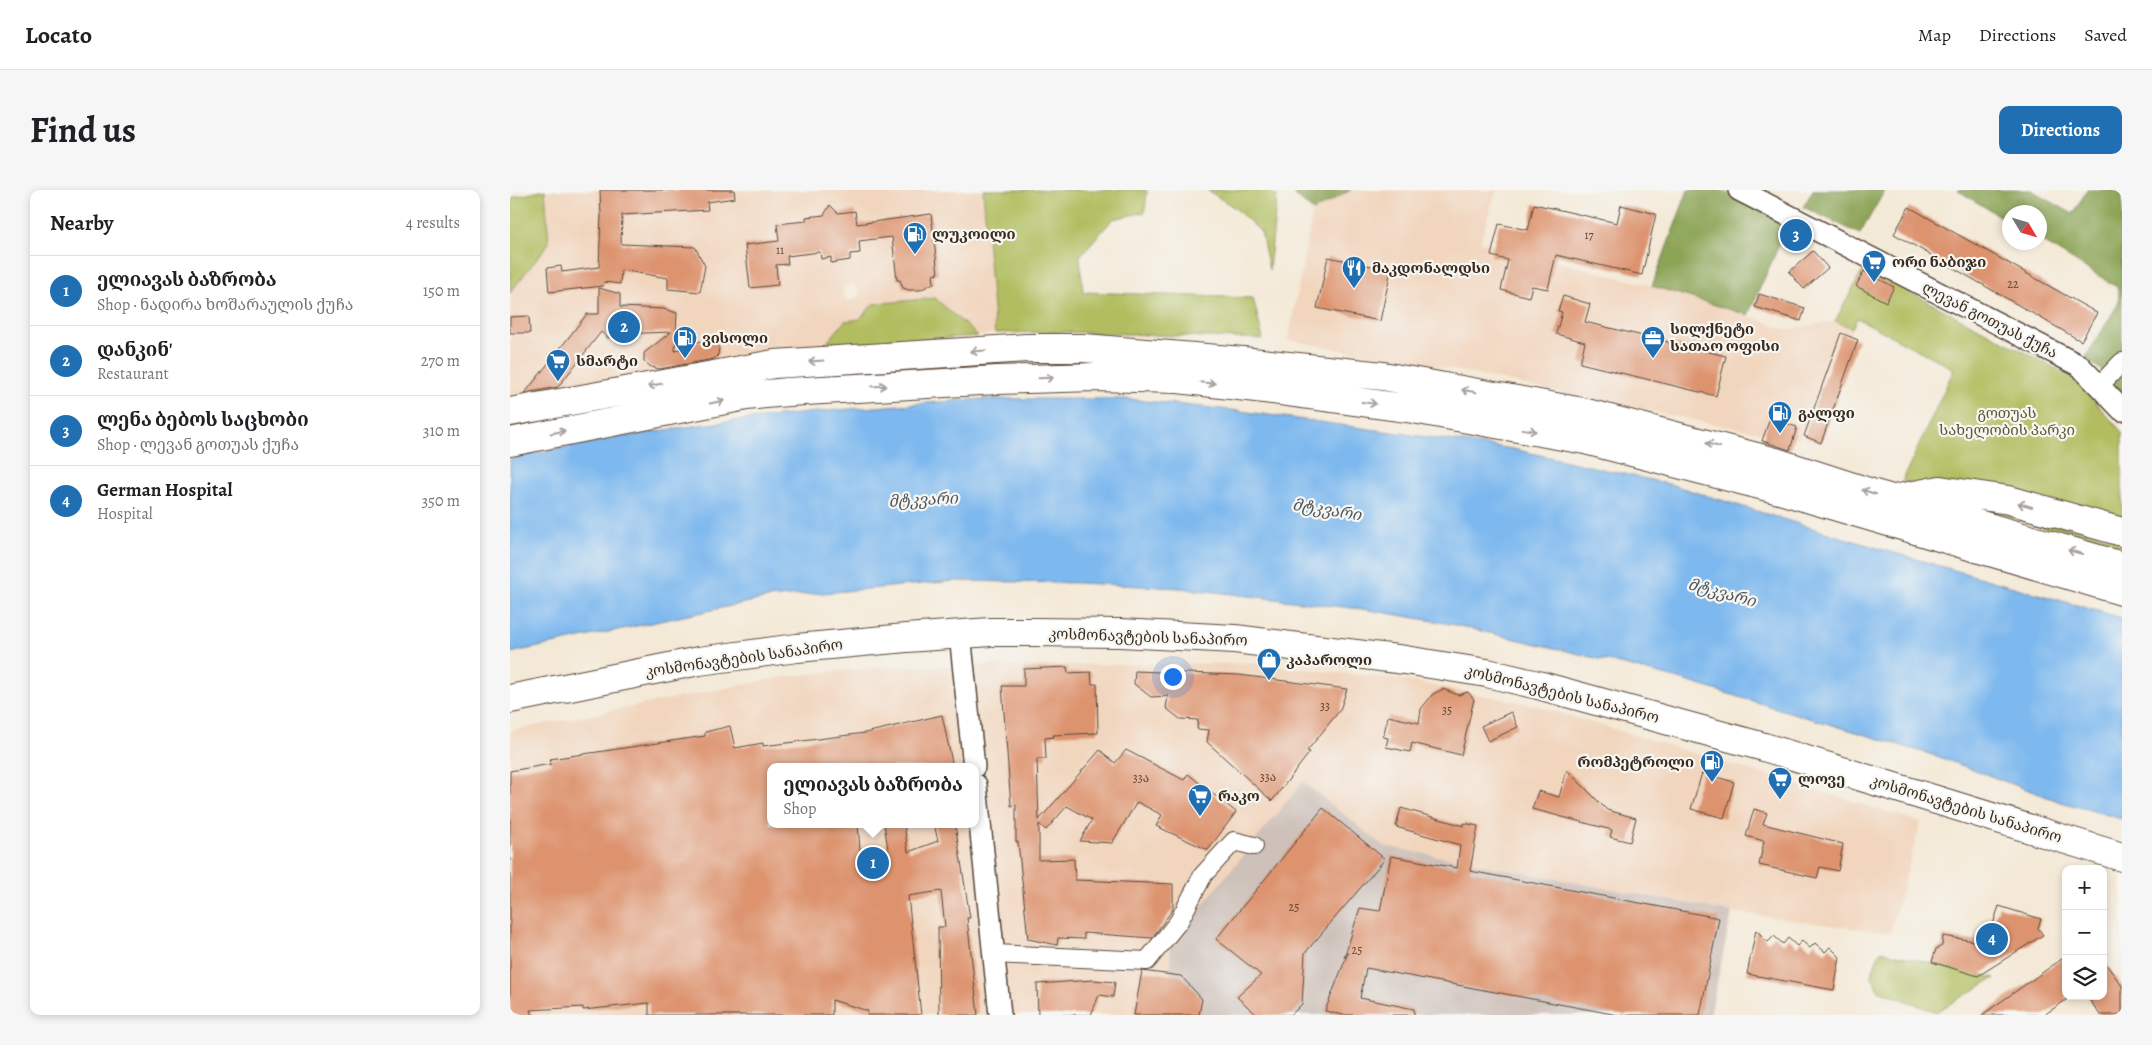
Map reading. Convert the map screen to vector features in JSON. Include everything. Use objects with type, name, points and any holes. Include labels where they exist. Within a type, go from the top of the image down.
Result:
[{"type":"main road","points":[[510,412],[774,364],[1027,348],[1084,348],[1233,360],[1383,376],[1583,412],[1776,462],[2122,566]]},
{"type":"main road","points":[[510,442],[746,396],[788,392],[997,380],[1095,377],[1178,380],[1265,389],[1412,409],[1585,440],[1787,492],[2122,591]]},
{"type":"main road","points":[[1896,499],[1940,490],[2009,500],[2122,532]]},
{"type":"main road","name":"კოსმონავტების სანაპირო","points":[[510,699],[699,661],[797,648],[960,634],[991,632],[1101,633],[1235,639],[1377,656],[1487,673],[1680,723],[2122,857]]},
{"type":"street","name":"ლევან გოთუას ქუჩა","points":[[1739,190],[2080,366],[2122,410]]},
{"type":"street","points":[[2100,385],[2122,362]]},
{"type":"street","points":[[960,634],[974,763]]},
{"type":"street","points":[[979,813],[1000,1015]]},
{"type":"street","points":[[994,954],[1147,961],[1179,921],[1203,875],[1234,841],[1254,846]]},
{"type":"shaded area","points":[[545,190],[983,190],[995,333],[978,336],[935,298],[860,320],[845,321],[824,346],[510,399],[510,293],[549,243]],"holes":[[[853,285],[859,290],[859,296],[855,300],[850,301],[845,299],[842,293],[846,286]]]},
{"type":"shaded area","points":[[1351,190],[1497,190],[1480,242],[1652,286],[1748,315],[1786,330],[1835,321],[1852,328],[1849,335],[1839,331],[1800,439],[1708,423],[1454,370],[1288,340],[1313,211]]},
{"type":"shaded area","points":[[1248,663],[1404,680],[1534,705],[1921,822],[1890,933],[1732,912],[1384,846],[1303,782],[1171,1015],[510,1015],[510,731],[777,678],[876,667]]},
{"type":"shaded area","points":[[1303,782],[1384,846],[1732,912],[1710,1015],[1171,1015],[1170,945]]},
{"type":"green space","points":[[545,190],[549,243],[510,293],[510,198]]},
{"type":"green space","points":[[983,190],[1147,190],[1145,212],[1113,219],[1080,256],[1083,292],[1253,298],[1263,339],[1068,332],[995,333]]},
{"type":"green space","points":[[1207,190],[1265,190],[1277,196],[1269,270],[1261,232],[1235,208]]},
{"type":"green space","points":[[1298,190],[1351,190],[1313,211],[1295,195]]},
{"type":"green space","points":[[1688,190],[1721,190],[1788,225],[1748,315],[1652,286]]},
{"type":"green space","points":[[1813,190],[1885,190],[1860,234],[1803,207]]},
{"type":"green space","points":[[1957,190],[2031,190],[2073,214],[2087,190],[2122,190],[2122,395],[2099,368],[2085,359],[2118,304],[2119,295],[2117,287],[2047,244],[2047,205],[2002,205],[2002,218]]},
{"type":"green space","name":"გოთუას სახელობის პარკი","points":[[1864,268],[2072,377],[2122,432],[2122,519],[2015,492],[1902,482],[1954,369],[1857,318],[1852,328],[1835,321]]},
{"type":"green space","points":[[935,298],[978,336],[824,346],[845,321],[860,319],[873,304]]},
{"type":"green space","points":[[1952,500],[2122,540],[2122,551]]},
{"type":"green space","points":[[1880,951],[1995,978],[1936,1012],[1878,990],[1871,975]]},
{"type":"water","name":"მტკვარი","points":[[983,399],[1127,399],[1240,411],[1513,449],[1669,484],[1877,548],[2122,618],[2122,819],[2061,802],[1936,756],[1672,677],[1563,650],[1451,624],[1369,610],[1180,588],[1079,583],[955,581],[768,598],[510,653],[510,459],[627,436],[686,427],[804,413]]},
{"type":"building","points":[[600,190],[734,190],[735,198],[707,202],[708,210],[622,215],[621,244],[695,247],[705,266],[700,292],[668,289],[668,278],[621,270],[620,284],[604,282],[603,286],[549,292],[547,268],[561,266],[562,272],[599,267]]},
{"type":"building","points":[[1534,204],[1617,223],[1621,205],[1656,214],[1642,275],[1556,255],[1548,289],[1532,286],[1529,297],[1501,290],[1508,260],[1491,256],[1499,224],[1528,230]]},
{"type":"building","points":[[830,205],[838,213],[855,211],[857,224],[931,214],[938,274],[933,275],[934,283],[920,290],[903,288],[900,280],[897,280],[892,237],[859,241],[860,253],[850,254],[850,260],[831,263],[831,257],[821,259],[820,252],[787,256],[788,264],[776,265],[778,285],[750,288],[745,245],[779,241],[777,224],[806,221],[806,217],[824,215]]},
{"type":"building","points":[[1909,207],[2097,313],[2081,341],[1894,234]]},
{"type":"building","points":[[1813,251],[1828,268],[1804,289],[1789,272]]},
{"type":"building","name":"მაკდონალდსი","points":[[1328,257],[1391,270],[1380,321],[1317,308]]},
{"type":"building","points":[[1864,271],[1894,287],[1886,302],[1856,286]]},
{"type":"building","points":[[599,288],[620,294],[620,307],[664,309],[677,313],[675,351],[697,342],[715,341],[719,348],[718,355],[714,359],[660,369],[651,367],[644,361],[644,353],[671,332],[618,334],[608,338],[601,332],[558,387],[525,393],[587,314],[599,314]]},
{"type":"building","points":[[1759,294],[1805,308],[1801,321],[1755,307]]},
{"type":"building","name":"სილქნეტი სათაო ოფისი","points":[[1563,296],[1590,304],[1585,322],[1726,356],[1716,396],[1580,363],[1585,342],[1556,334],[1562,312],[1558,311]]},
{"type":"building","points":[[529,316],[530,333],[510,333],[510,317]]},
{"type":"building","points":[[1841,333],[1858,340],[1821,443],[1804,436]]},
{"type":"building","name":"გალფი","points":[[1770,418],[1797,427],[1790,450],[1762,441]]},
{"type":"building","points":[[1067,667],[1068,673],[1091,672],[1092,684],[1097,684],[1098,733],[1053,735],[1054,737],[1045,738],[1046,759],[1037,759],[1039,820],[1100,750],[1115,763],[1126,750],[1184,780],[1188,774],[1236,812],[1208,850],[1156,826],[1162,815],[1137,802],[1112,843],[1080,841],[1092,820],[1067,806],[1046,830],[1039,824],[1039,860],[1074,859],[1075,880],[1173,884],[1173,909],[1152,938],[1084,933],[1084,939],[1058,938],[1057,945],[1028,939],[1018,842],[1016,842],[1016,805],[1011,806],[1002,686],[1024,686],[1024,669]]},
{"type":"building","points":[[1135,671],[1239,675],[1347,689],[1340,710],[1307,751],[1310,752],[1272,801],[1207,742],[1209,730],[1197,729],[1198,720],[1180,719],[1166,708],[1168,696],[1151,697],[1134,684]]},
{"type":"building","points":[[1443,689],[1458,695],[1468,692],[1474,699],[1461,755],[1412,743],[1410,752],[1386,747],[1388,738],[1383,737],[1388,716],[1419,723],[1421,709],[1433,694]]},
{"type":"building","points":[[1511,712],[1518,727],[1488,741],[1481,726]]},
{"type":"building","points":[[942,715],[952,763],[767,763],[767,828],[858,828],[861,865],[890,862],[885,828],[905,828],[908,852],[938,841],[935,828],[956,828],[970,918],[967,918],[978,1015],[939,1015],[938,927],[945,927],[941,891],[908,896],[921,1015],[867,1015],[868,1011],[832,1000],[832,1015],[649,1015],[649,1003],[583,1010],[583,1007],[530,1010],[532,1015],[510,1015],[510,771],[551,764],[550,759],[705,736],[705,732],[730,726],[735,748],[763,743],[763,746],[865,733]]},
{"type":"building","points":[[1567,770],[1607,810],[1636,818],[1630,842],[1610,837],[1612,830],[1532,809],[1538,791],[1559,797]]},
{"type":"building","points":[[1702,773],[1734,782],[1724,818],[1691,809]]},
{"type":"building","points":[[1323,808],[1385,859],[1305,953],[1302,1004],[1291,1015],[1257,1015],[1237,997],[1261,975],[1216,939]]},
{"type":"building","points":[[1401,808],[1464,826],[1464,823],[1478,826],[1470,871],[1719,918],[1700,1015],[1618,1015],[1366,968],[1360,998],[1414,1009],[1414,1015],[1343,1015],[1325,1011],[1348,953],[1344,958],[1360,908],[1380,911],[1391,856],[1457,868],[1460,845],[1396,827]]},
{"type":"building","points":[[1754,809],[1767,813],[1763,824],[1843,844],[1838,871],[1820,867],[1817,878],[1759,865],[1764,841],[1746,836]]},
{"type":"building","points":[[1999,906],[2041,919],[2038,928],[2043,935],[1978,976],[1932,962],[1936,949],[1942,946],[1943,936],[1974,941],[1981,933],[1991,930]]},
{"type":"building","points":[[1756,930],[1768,942],[1774,936],[1783,944],[1788,938],[1797,946],[1802,941],[1810,948],[1815,943],[1825,952],[1830,947],[1840,957],[1834,990],[1747,974]]},
{"type":"building","points":[[2062,959],[2062,1000],[2066,1000],[2044,1015],[1982,1015]]},
{"type":"building","points":[[2107,965],[2122,986],[2122,1015],[2100,1015],[2090,1000],[2107,1000]]},
{"type":"building","points":[[1142,971],[1181,976],[1202,999],[1199,1015],[1134,1015]]},
{"type":"building","points":[[1093,980],[1115,982],[1113,997],[1099,995],[1091,1015],[1038,1015],[1037,984]]},
{"type":"place","name":"ლენა ბებოს საცხობი","points":[[1796,235]]},
{"type":"place","name":"ლუკოილი","points":[[915,255]]},
{"type":"place","name":"ორი ნაბიჯი","points":[[1874,283]]},
{"type":"place","name":"მაკდონალდსი","points":[[1354,289]]},
{"type":"place","name":"დანკინ'","points":[[624,327]]},
{"type":"place","name":"ვისოლი","points":[[685,359]]},
{"type":"place","name":"სილქნეტი სათაო ოფისი","points":[[1653,359]]},
{"type":"place","name":"სმარტი","points":[[558,382]]},
{"type":"place","name":"გალფი","points":[[1780,434]]},
{"type":"place","name":"კაპაროლი","points":[[1269,681]]},
{"type":"place","name":"რომპეტროლი","points":[[1712,783]]},
{"type":"place","name":"ლოვე","points":[[1780,800]]},
{"type":"place","name":"რაკო","points":[[1200,817]]},
{"type":"place","name":"ელიავას ბაზრობა","points":[[873,863]]},
{"type":"place","name":"German Hospital","points":[[1992,939]]}]
